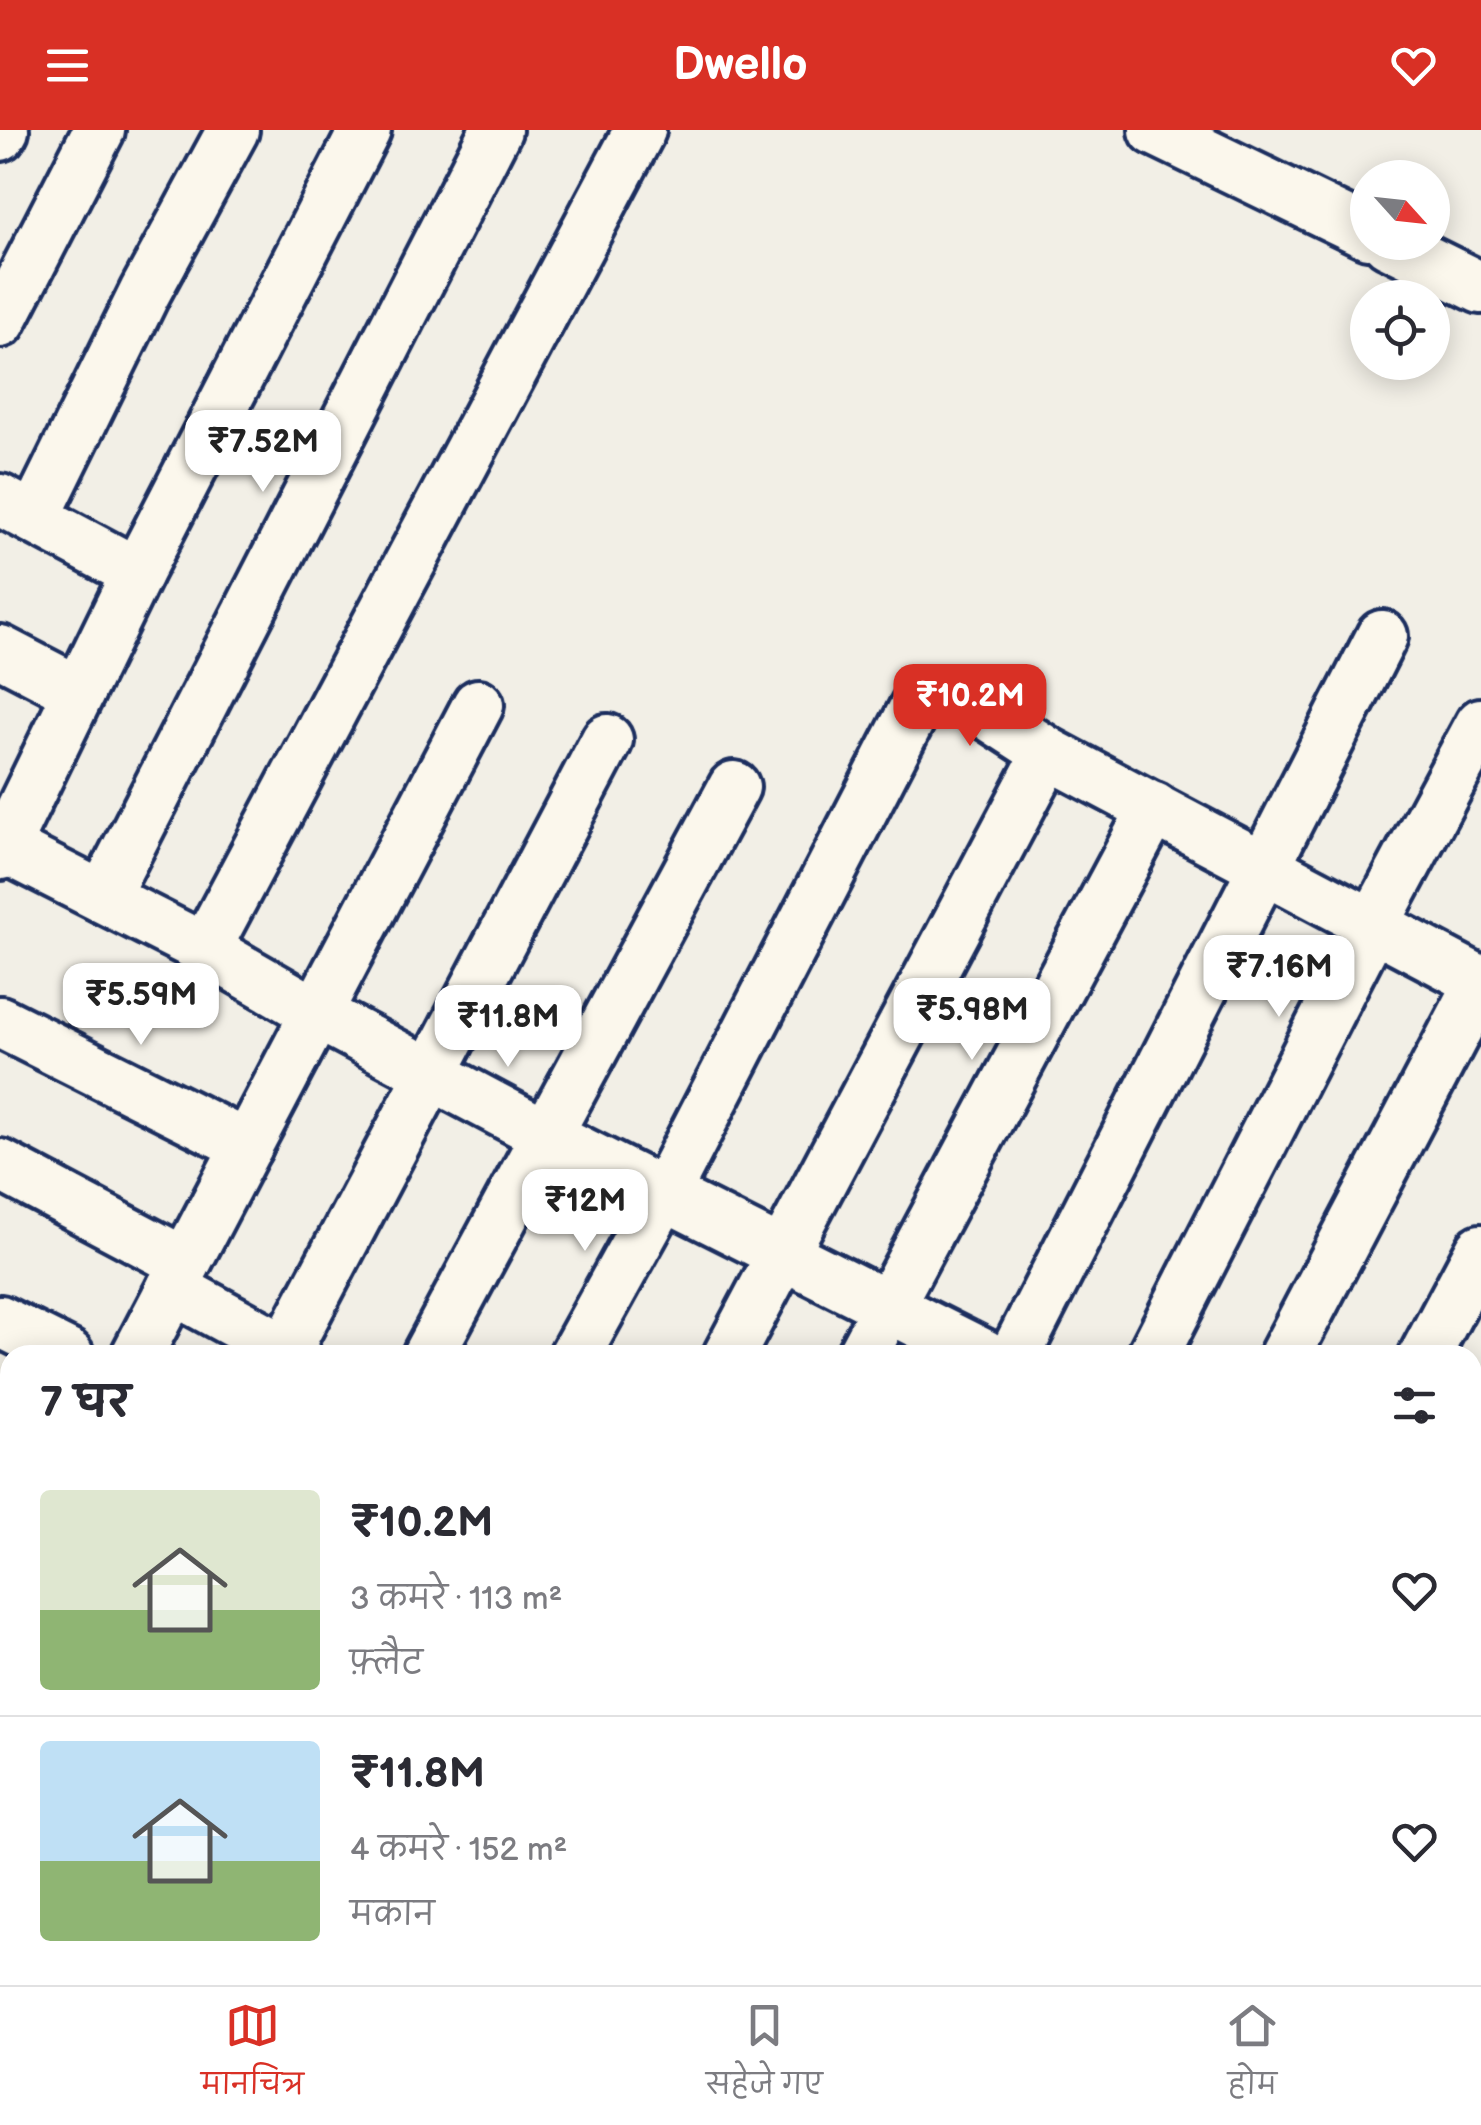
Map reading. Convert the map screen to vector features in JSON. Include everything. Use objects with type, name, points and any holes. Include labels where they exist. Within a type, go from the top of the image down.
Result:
[{"type":"street","points":[[0,322],[99,130]]},
{"type":"street","points":[[137,573],[17,509],[145,292],[233,130]]},
{"type":"street","points":[[366,130],[137,573],[1,849],[205,949],[316,1014],[546,1135],[964,1345]]},
{"type":"street","points":[[102,897],[496,130]]},
{"type":"street","points":[[205,949],[640,130]]},
{"type":"street","points":[[1155,130],[1350,224]]},
{"type":"street","points":[[1424,260],[1481,288]]},
{"type":"street","points":[[1020,1345],[1382,636]]},
{"type":"street","points":[[0,651],[78,692]]},
{"type":"street","points":[[581,1345],[665,1192],[916,706],[934,696],[974,704],[1048,753],[1481,982],[1290,1345]]},
{"type":"street","points":[[142,1345],[478,706]]},
{"type":"street","points":[[1157,1345],[1481,724]]},
{"type":"street","points":[[292,1345],[607,740]]},
{"type":"street","points":[[734,1345],[1048,753]]},
{"type":"street","points":[[433,1345],[734,787]]},
{"type":"street","points":[[867,1345],[1154,808]]},
{"type":"street","points":[[0,1022],[247,1146]]},
{"type":"street","points":[[0,1166],[179,1276],[277,1345]]},
{"type":"street","points":[[1431,1345],[1481,1250]]},
{"type":"street","points":[[0,1321],[48,1345]]}]
